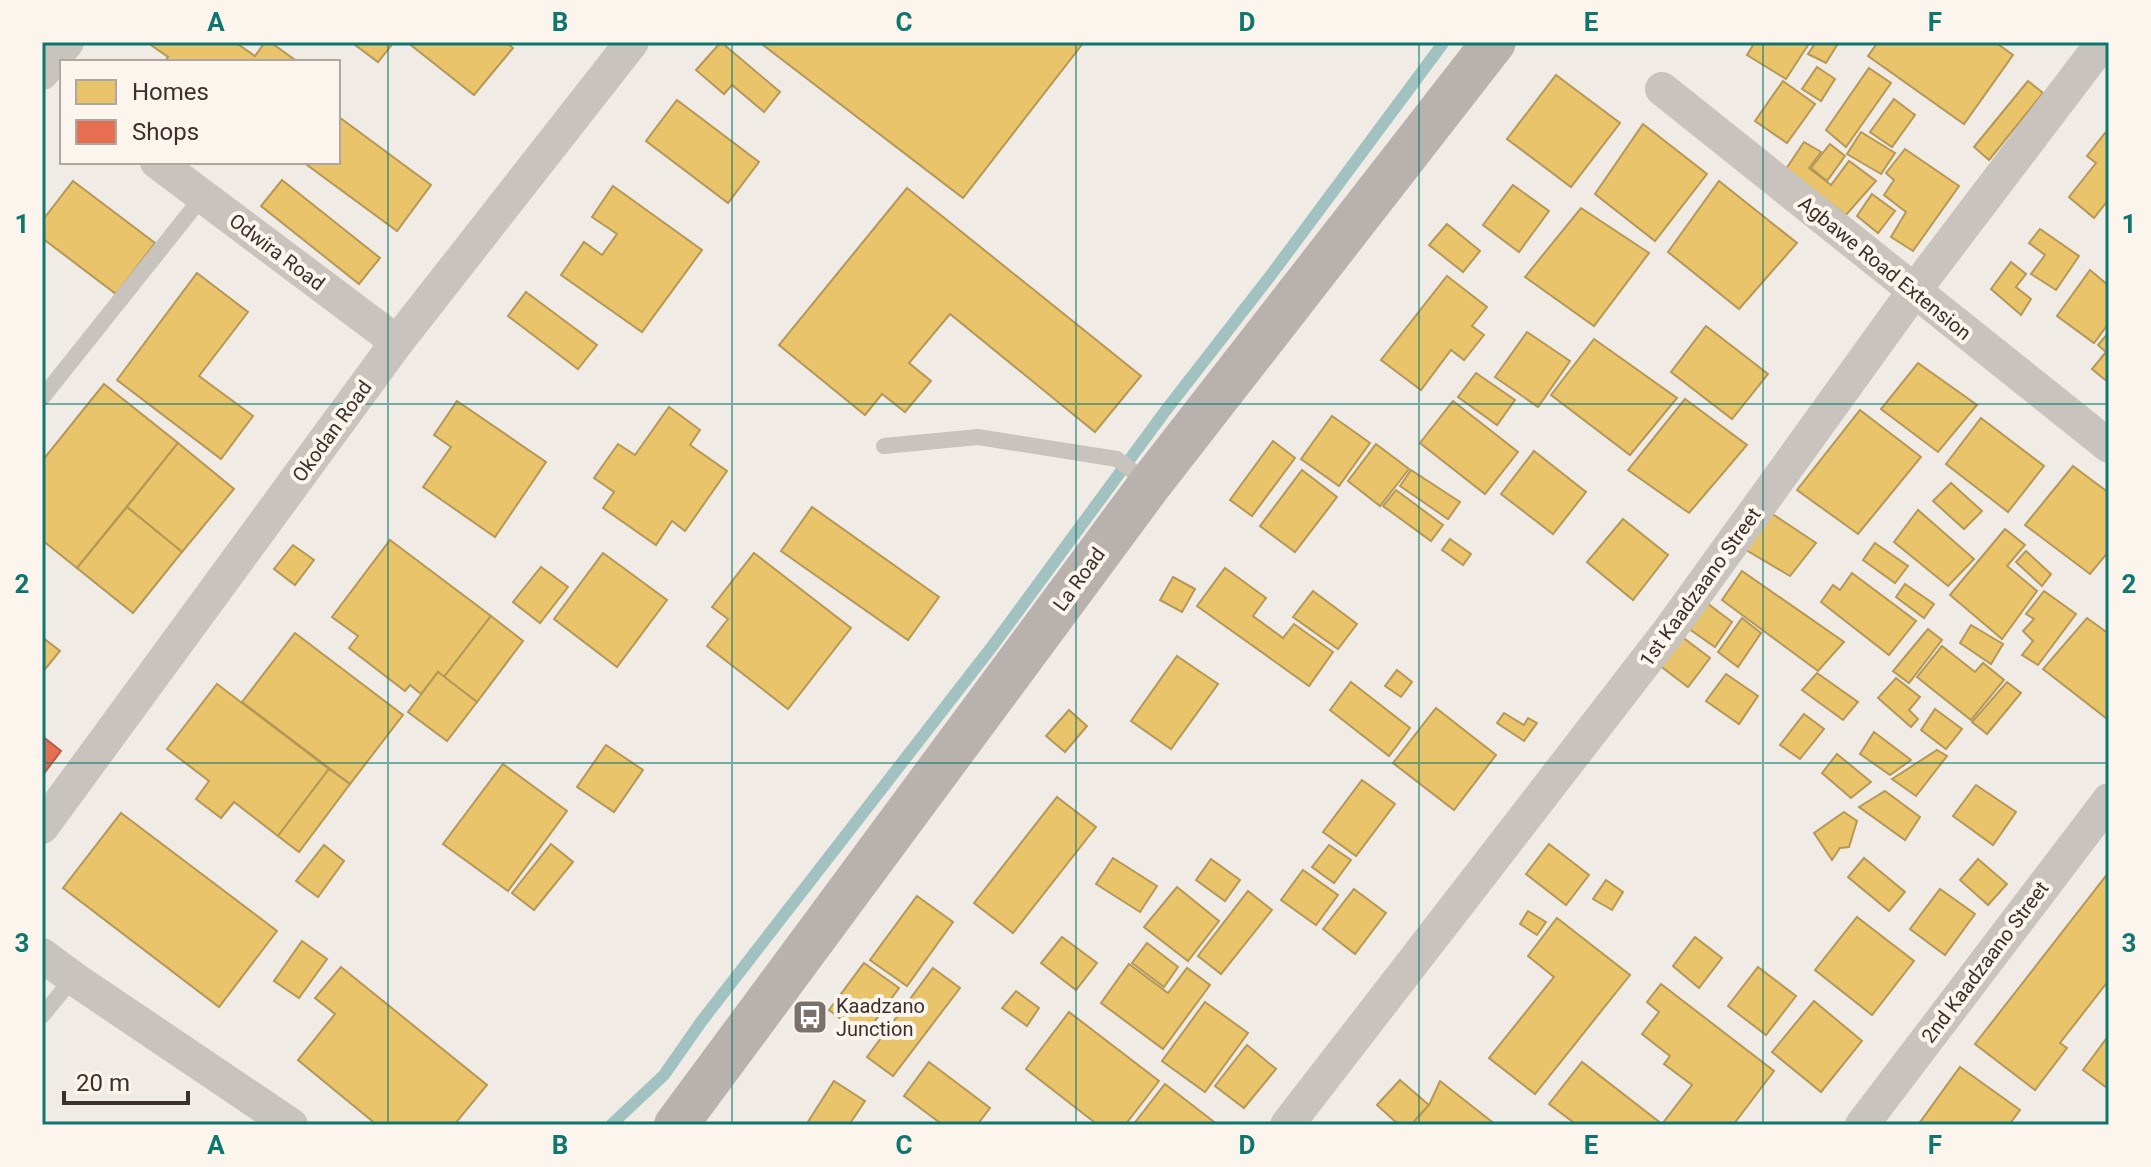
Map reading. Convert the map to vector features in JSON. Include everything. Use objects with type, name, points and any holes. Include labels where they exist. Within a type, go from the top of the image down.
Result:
[{"type":"main road","name":"La Road","points":[[676,1125],[1132,470],[1494,42]]},
{"type":"street","points":[[60,89],[42,74],[67,42]]},
{"type":"street","name":"Okodan Road","points":[[42,827],[397,342],[632,42]]},
{"type":"street","name":"1st Kaadzaano Street","points":[[1287,1125],[1669,631],[1914,291],[2103,42]]},
{"type":"street","name":"Agbawe Road Extension","points":[[1662,89],[2109,446]]},
{"type":"street","name":"Odwira Road","points":[[160,164],[397,342]]},
{"type":"street","name":"2nd Kaadzaano Street","points":[[1862,1125],[2109,800]]},
{"type":"street","points":[[42,955],[291,1125]]},
{"type":"lane","points":[[42,398],[203,196]]},
{"type":"lane","points":[[884,446],[978,437],[1132,470]]},
{"type":"lane","points":[[42,1016],[73,978]]},
{"type":"building: Homes","points":[[235,42],[255,56],[265,42],[270,42],[295,60],[166,60],[168,57],[148,43]]},
{"type":"building: Homes","points":[[351,42],[394,42],[378,62]]},
{"type":"building: Homes","points":[[407,42],[506,42],[513,48],[474,95]]},
{"type":"building: Homes","points":[[721,42],[780,92],[764,112],[732,85],[724,94],[696,70]]},
{"type":"building: Homes","points":[[759,42],[1084,42],[963,198]]},
{"type":"building: Homes","points":[[1755,42],[1810,42],[1786,79],[1747,55]]},
{"type":"building: Homes","points":[[1816,42],[1839,42],[1826,63],[1808,54]]},
{"type":"building: Homes","points":[[1878,42],[1995,42],[2013,55],[1964,124],[1868,56]]},
{"type":"building: Homes","points":[[1817,67],[1835,79],[1821,101],[1802,89]]},
{"type":"building: Homes","points":[[1869,68],[1891,83],[1846,147],[1826,130]]},
{"type":"building: Homes","points":[[1556,75],[1620,123],[1571,187],[1507,139]]},
{"type":"building: Homes","points":[[1783,81],[1815,104],[1787,143],[1755,121]]},
{"type":"building: Homes","points":[[2028,81],[2043,93],[1989,160],[1974,147]]},
{"type":"building: Homes","points":[[1894,99],[1915,115],[1892,147],[1870,132]]},
{"type":"building: Homes","points":[[677,100],[759,162],[728,203],[646,141]]},
{"type":"building: Homes","points":[[340,118],[431,185],[397,231],[306,164],[340,164]]},
{"type":"building: Homes","points":[[1643,124],[1707,174],[1655,241],[1595,194]]},
{"type":"building: Homes","points":[[1861,132],[1895,153],[1881,174],[1847,154]]},
{"type":"building: Homes","points":[[2105,133],[2109,135],[2109,199],[2094,218],[2069,197],[2096,163],[2087,156]]},
{"type":"building: Homes","points":[[1804,142],[1821,152],[1809,168],[1831,185],[1849,161],[1876,181],[1846,215],[1786,169]]},
{"type":"building: Homes","points":[[1830,144],[1845,156],[1827,181],[1811,168]]},
{"type":"building: Homes","points":[[1905,149],[1959,186],[1913,251],[1891,237],[1906,212],[1884,195],[1894,180],[1886,173]]},
{"type":"building: Homes","points":[[282,180],[380,258],[359,284],[261,206]]},
{"type":"building: Homes","points":[[73,181],[155,243],[116,294],[42,238],[42,221]]},
{"type":"building: Homes","points":[[1719,181],[1797,243],[1739,309],[1668,252]]},
{"type":"building: Homes","points":[[1513,185],[1549,211],[1519,252],[1483,225]]},
{"type":"building: Homes","points":[[613,186],[702,250],[642,332],[561,275],[584,242],[602,255],[617,234],[592,217]]},
{"type":"building: Homes","points":[[907,188],[1141,376],[1095,432],[950,314],[909,363],[931,381],[905,412],[882,394],[865,415],[779,345]]},
{"type":"building: Homes","points":[[1872,194],[1895,211],[1878,233],[1857,216]]},
{"type":"building: Homes","points":[[1581,208],[1649,253],[1594,326],[1525,277]]},
{"type":"building: Homes","points":[[1447,224],[1480,251],[1463,272],[1429,245]]},
{"type":"building: Homes","points":[[2040,229],[2079,256],[2056,290],[2031,274],[2045,255],[2029,243]]},
{"type":"building: Homes","points":[[2011,262],[2026,274],[2016,287],[2031,299],[2021,315],[1991,289]]},
{"type":"building: Homes","points":[[2090,270],[2109,286],[2109,323],[2094,343],[2057,316]]},
{"type":"building: Homes","points":[[197,273],[248,312],[199,376],[253,416],[221,459],[117,380]]},
{"type":"building: Homes","points":[[1447,276],[1487,307],[1472,326],[1484,335],[1464,360],[1451,350],[1421,390],[1381,360]]},
{"type":"building: Homes","points":[[526,292],[597,345],[578,369],[508,316]]},
{"type":"building: Homes","points":[[1706,326],[1768,374],[1732,419],[1671,372]]},
{"type":"building: Homes","points":[[1527,332],[1570,361],[1538,407],[1495,377]]},
{"type":"building: Homes","points":[[2109,332],[2109,383],[2092,369],[2106,352],[2098,345]]},
{"type":"building: Homes","points":[[1594,339],[1677,398],[1630,455],[1551,395]]},
{"type":"building: Homes","points":[[1918,363],[1977,405],[1938,452],[1881,409]]},
{"type":"building: Homes","points":[[1476,373],[1515,400],[1497,425],[1458,397]]},
{"type":"building: Homes","points":[[104,384],[178,443],[77,568],[42,540],[42,461]]},
{"type":"building: Homes","points":[[1685,399],[1747,445],[1689,513],[1628,470]]},
{"type":"building: Homes","points":[[457,401],[546,462],[495,537],[423,487],[451,447],[434,435]]},
{"type":"building: Homes","points":[[1453,401],[1518,452],[1485,494],[1420,443]]},
{"type":"building: Homes","points":[[669,407],[700,430],[690,445],[727,471],[685,531],[672,521],[656,545],[603,508],[614,492],[594,478],[618,444],[635,455]]},
{"type":"building: Homes","points":[[1860,410],[1921,457],[1858,534],[1797,490]]},
{"type":"building: Homes","points":[[1332,416],[1370,443],[1339,486],[1301,459]]},
{"type":"building: Homes","points":[[1981,418],[2044,466],[2008,512],[1946,464]]},
{"type":"building: Homes","points":[[1273,441],[1295,458],[1252,516],[1230,500]]},
{"type":"building: Homes","points":[[178,443],[234,489],[182,552],[127,507]]},
{"type":"building: Homes","points":[[1376,444],[1409,469],[1380,506],[1348,481]]},
{"type":"building: Homes","points":[[1534,451],[1586,492],[1553,534],[1501,494]]},
{"type":"building: Homes","points":[[2073,466],[2109,493],[2109,551],[2090,574],[2025,525]]},
{"type":"building: Homes","points":[[1302,470],[1337,497],[1295,552],[1260,526]]},
{"type":"building: Homes","points":[[1411,470],[1460,502],[1448,519],[1400,486]]},
{"type":"building: Homes","points":[[1951,483],[1982,511],[1964,529],[1933,501]]},
{"type":"building: Homes","points":[[1396,490],[1443,525],[1431,541],[1383,506]]},
{"type":"building: Homes","points":[[127,507],[182,552],[133,613],[77,568]]},
{"type":"building: Homes","points":[[812,507],[939,597],[908,640],[781,551]]},
{"type":"building: Homes","points":[[1918,510],[1974,559],[1948,586],[1894,542]]},
{"type":"building: Homes","points":[[1771,513],[1816,543],[1790,576],[1746,550]]},
{"type":"building: Homes","points":[[1623,519],[1668,555],[1633,600],[1587,562]]},
{"type":"building: Homes","points":[[2005,529],[2025,545],[2007,566],[2037,591],[2002,639],[1950,595]]},
{"type":"building: Homes","points":[[1450,539],[1471,554],[1463,565],[1442,550]]},
{"type":"building: Homes","points":[[390,540],[491,616],[444,677],[438,672],[421,694],[410,685],[405,691],[349,648],[358,636],[332,617]]},
{"type":"building: Homes","points":[[1875,543],[1908,566],[1895,583],[1863,560]]},
{"type":"building: Homes","points":[[293,545],[314,560],[295,585],[274,569]]},
{"type":"building: Homes","points":[[2026,551],[2051,574],[2042,586],[2016,562]]},
{"type":"building: Homes","points":[[603,553],[667,600],[617,667],[554,619]]},
{"type":"building: Homes","points":[[754,553],[851,628],[788,709],[707,646],[728,619],[712,607]]},
{"type":"building: Homes","points":[[541,567],[568,587],[540,623],[513,602]]},
{"type":"building: Homes","points":[[1225,568],[1266,598],[1253,616],[1283,638],[1294,624],[1333,652],[1309,686],[1197,606]]},
{"type":"building: Homes","points":[[1742,571],[1844,642],[1818,671],[1722,600]]},
{"type":"building: Homes","points":[[1852,573],[1916,621],[1889,655],[1821,602],[1833,585],[1840,590]]},
{"type":"building: Homes","points":[[1173,577],[1195,589],[1182,612],[1160,600]]},
{"type":"building: Homes","points":[[1905,584],[1934,604],[1924,618],[1896,597]]},
{"type":"building: Homes","points":[[1313,591],[1357,624],[1338,649],[1293,617]]},
{"type":"building: Homes","points":[[2044,591],[2076,614],[2038,665],[2022,655],[2033,641],[2023,631],[2034,619],[2026,614]]},
{"type":"building: Homes","points":[[1703,600],[1732,622],[1715,647],[1685,626]]},
{"type":"building: Homes","points":[[491,616],[523,641],[477,702],[444,677]]},
{"type":"building: Homes","points":[[1742,618],[1761,633],[1738,667],[1718,652]]},
{"type":"building: Homes","points":[[2087,618],[2109,634],[2109,714],[2106,718],[2043,669]]},
{"type":"building: Homes","points":[[1971,625],[2003,644],[1991,664],[1960,643]]},
{"type":"building: Homes","points":[[1928,629],[1942,640],[1909,683],[1893,671]]},
{"type":"building: Homes","points":[[295,633],[403,715],[350,784],[242,702]]},
{"type":"building: Homes","points":[[1681,636],[1710,658],[1688,687],[1659,665]]},
{"type":"building: Homes","points":[[42,637],[60,651],[42,673]]},
{"type":"building: Homes","points":[[1942,646],[1975,672],[1983,663],[2004,680],[1971,720],[1917,677]]},
{"type":"building: Homes","points":[[1177,656],[1218,684],[1171,749],[1131,721]]},
{"type":"building: Homes","points":[[1397,670],[1412,682],[1401,697],[1385,686]]},
{"type":"building: Homes","points":[[438,672],[477,702],[447,741],[408,712]]},
{"type":"building: Homes","points":[[1817,673],[1858,702],[1843,720],[1802,690]]},
{"type":"building: Homes","points":[[1726,674],[1758,696],[1739,724],[1706,701]]},
{"type":"building: Homes","points":[[1896,678],[1920,697],[1909,710],[1918,719],[1911,727],[1878,698]]},
{"type":"building: Homes","points":[[1351,682],[1410,728],[1389,756],[1330,710]]},
{"type":"building: Homes","points":[[2007,682],[2021,693],[1987,734],[1972,722]]},
{"type":"building: Homes","points":[[217,684],[329,769],[278,836],[234,802],[221,818],[196,799],[209,781],[167,749]]},
{"type":"building: Homes","points":[[1436,708],[1496,755],[1454,810],[1393,763]]},
{"type":"building: Homes","points":[[1935,709],[1962,729],[1946,749],[1921,730]]},
{"type":"building: Homes","points":[[1069,710],[1087,726],[1065,752],[1046,736]]},
{"type":"building: Homes","points":[[1504,713],[1524,725],[1528,718],[1537,723],[1524,741],[1497,723]]},
{"type":"building: Homes","points":[[1804,714],[1824,729],[1800,759],[1780,745]]},
{"type":"building: Homes","points":[[1874,732],[1911,760],[1890,775],[1860,754]]},
{"type":"building: Homes","points":[[606,745],[643,770],[614,812],[577,787]]},
{"type":"building: Homes","points":[[1937,750],[1947,756],[1916,796],[1892,779]]},
{"type":"building: Homes","points":[[1837,754],[1871,782],[1851,798],[1822,773]]},
{"type":"building: Homes","points":[[503,764],[567,811],[508,891],[443,844]]},
{"type":"building: Homes","points":[[329,769],[350,784],[299,852],[278,836]]},
{"type":"building: Homes","points":[[1362,780],[1395,804],[1356,856],[1323,832]]},
{"type":"building: Homes","points":[[1976,785],[2016,812],[1993,845],[1953,816]]},
{"type":"building: Homes","points":[[1885,791],[1920,817],[1905,840],[1859,807]]},
{"type":"building: Homes","points":[[1057,797],[1096,827],[1013,933],[974,903]]},
{"type":"building: Homes","points":[[1844,812],[1857,821],[1849,847],[1840,848],[1832,860],[1814,833]]},
{"type":"building: Homes","points":[[121,813],[277,931],[219,1007],[63,888]]},
{"type":"building: Homes","points":[[551,844],[573,862],[534,910],[512,893]]},
{"type":"building: Homes","points":[[1549,844],[1589,875],[1566,905],[1526,874]]},
{"type":"building: Homes","points":[[324,845],[344,861],[318,897],[296,881]]},
{"type":"building: Homes","points":[[1329,845],[1351,860],[1334,883],[1312,867]]},
{"type":"building: Homes","points":[[1113,858],[1157,886],[1140,912],[1096,884]]},
{"type":"building: Homes","points":[[1864,858],[1905,892],[1889,911],[1848,877]]},
{"type":"building: Homes","points":[[1211,859],[1240,880],[1225,901],[1196,880]]},
{"type":"building: Homes","points":[[1978,859],[2007,884],[1988,905],[1960,880]]},
{"type":"building: Homes","points":[[1303,870],[1338,895],[1316,925],[1281,900]]},
{"type":"building: Homes","points":[[2109,872],[2109,980],[2060,1043],[2067,1048],[2035,1090],[1975,1044]]},
{"type":"building: Homes","points":[[1606,880],[1623,892],[1612,910],[1593,899]]},
{"type":"building: Homes","points":[[1177,887],[1219,921],[1188,961],[1144,927]]},
{"type":"building: Homes","points":[[1354,889],[1386,913],[1355,954],[1323,929]]},
{"type":"building: Homes","points":[[1940,889],[1975,914],[1945,955],[1910,929]]},
{"type":"building: Homes","points":[[1248,891],[1272,910],[1221,974],[1198,956]]},
{"type":"building: Homes","points":[[917,896],[953,922],[907,986],[870,960]]},
{"type":"building: Homes","points":[[1528,911],[1546,922],[1537,935],[1520,924]]},
{"type":"building: Homes","points":[[1857,917],[1914,961],[1872,1015],[1815,970]]},
{"type":"building: Homes","points":[[1557,918],[1630,975],[1535,1094],[1489,1058],[1554,977],[1528,956]]},
{"type":"building: Homes","points":[[1062,937],[1097,963],[1076,990],[1041,963]]},
{"type":"building: Homes","points":[[1695,937],[1722,958],[1699,988],[1673,966]]},
{"type":"building: Homes","points":[[302,941],[327,959],[299,998],[274,981]]},
{"type":"building: Homes","points":[[1147,943],[1178,967],[1164,987],[1132,963]]},
{"type":"building: Homes","points":[[864,963],[899,988],[864,1036],[829,1010]]},
{"type":"building: Homes","points":[[1129,964],[1168,993],[1187,968],[1210,985],[1163,1049],[1101,1003]]},
{"type":"building: Homes","points":[[341,967],[487,1085],[454,1125],[377,1125],[298,1060],[335,1014],[315,998]]},
{"type":"building: Homes","points":[[1758,967],[1796,996],[1766,1035],[1728,1006]]},
{"type":"building: Homes","points":[[933,968],[960,988],[893,1076],[867,1057]]},
{"type":"building: Homes","points":[[1661,984],[1774,1071],[1733,1125],[1577,1125],[1549,1104],[1582,1062],[1662,1124],[1692,1085],[1664,1064],[1670,1056],[1642,1034],[1659,1012],[1647,1002]]},
{"type":"building: Homes","points":[[1016,991],[1039,1008],[1027,1026],[1002,1008]]},
{"type":"building: Homes","points":[[1814,1001],[1862,1041],[1821,1092],[1772,1052]]},
{"type":"building: Homes","points":[[1205,1002],[1248,1033],[1205,1092],[1162,1061]]},
{"type":"building: Homes","points":[[1069,1012],[1159,1081],[1125,1125],[1098,1125],[1026,1069]]},
{"type":"building: Homes","points":[[2109,1035],[2109,1084],[2107,1088],[2083,1070]]},
{"type":"building: Homes","points":[[1247,1045],[1276,1069],[1244,1108],[1215,1086]]},
{"type":"building: Homes","points":[[929,1062],[990,1108],[977,1125],[943,1125],[904,1096]]},
{"type":"building: Homes","points":[[1960,1067],[2020,1110],[2009,1125],[1918,1125]]},
{"type":"building: Homes","points":[[1400,1080],[1429,1105],[1411,1125],[1399,1125],[1377,1105]]},
{"type":"building: Homes","points":[[834,1081],[865,1101],[849,1125],[806,1125]]},
{"type":"building: Homes","points":[[1440,1081],[1496,1125],[1411,1125],[1429,1105]]},
{"type":"building: Homes","points":[[1165,1084],[1218,1125],[1133,1125]]},
{"type":"building: Shops","points":[[42,736],[61,751],[42,776]]},
{"type":"waterway","points":[[611,1125],[664,1075],[701,1022],[994,644],[1444,42]]},
{"type":"place","name":"Kaadzano Junction","points":[[810,1017]]}]
